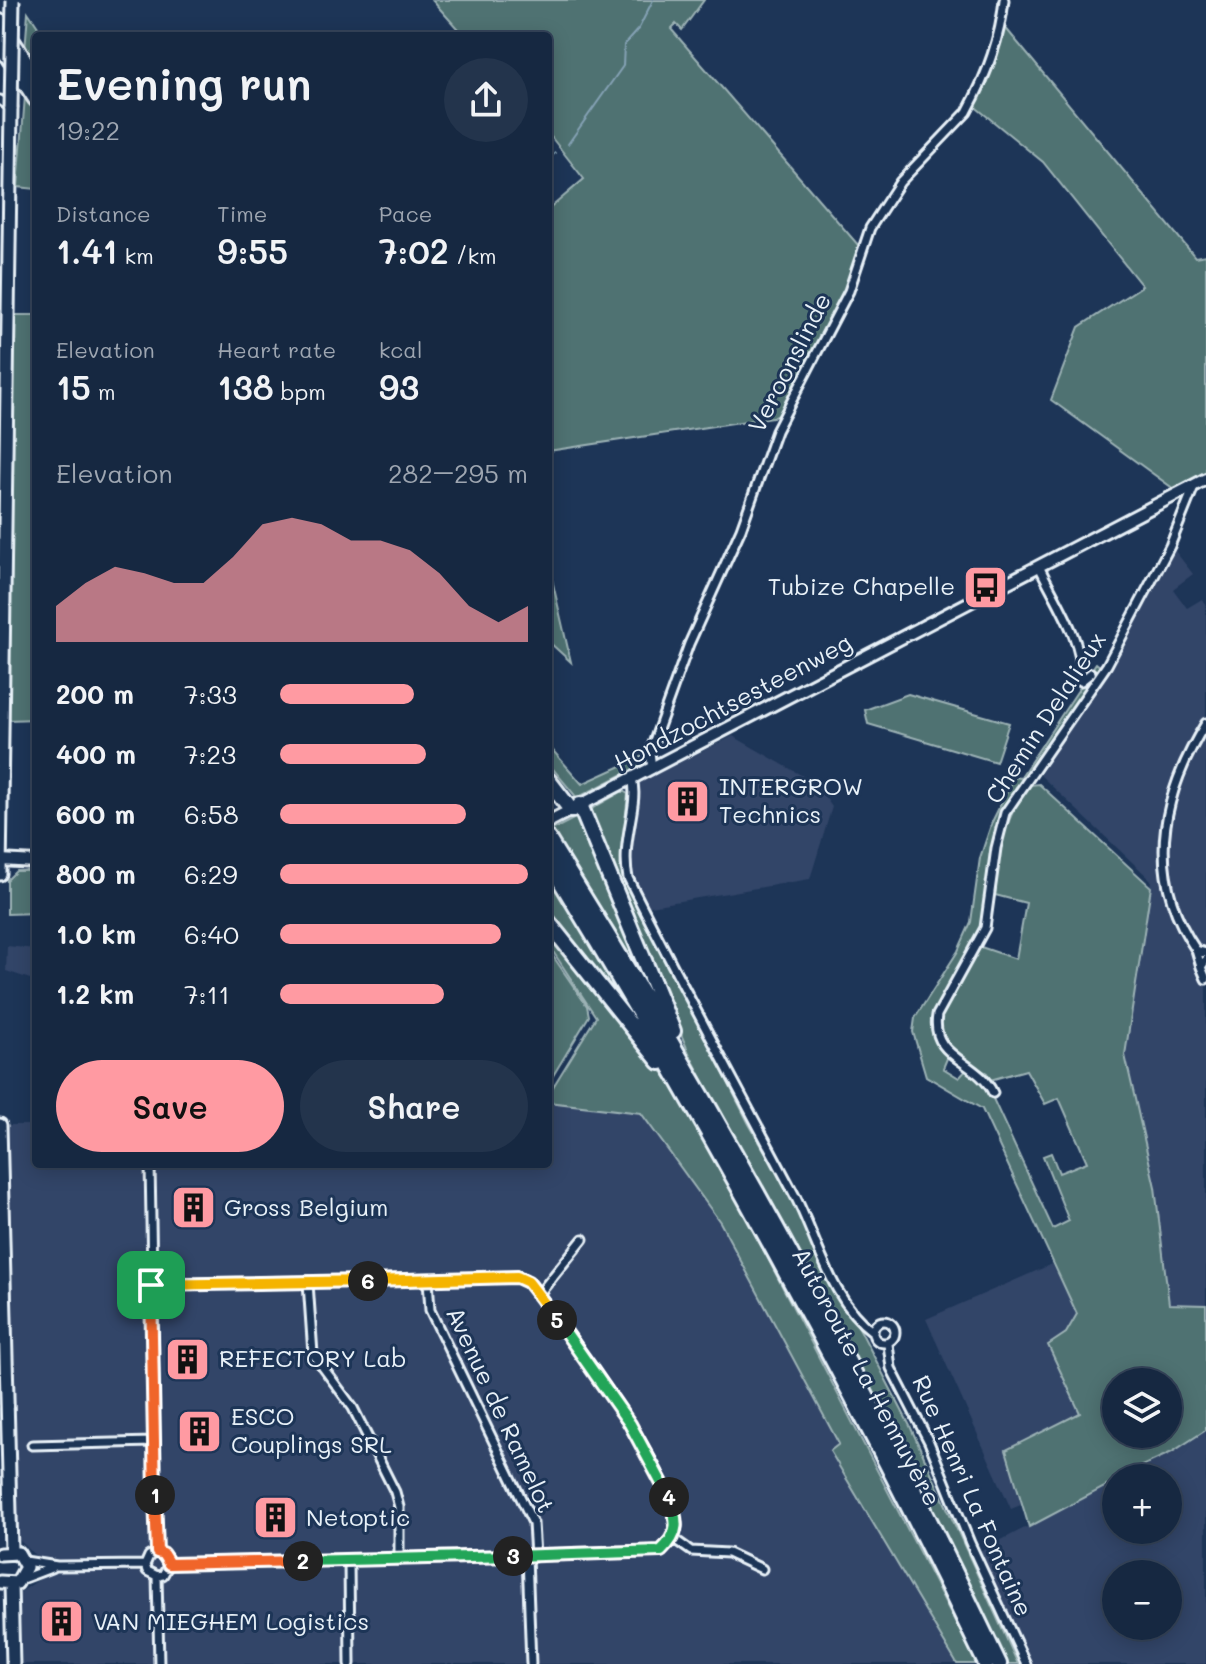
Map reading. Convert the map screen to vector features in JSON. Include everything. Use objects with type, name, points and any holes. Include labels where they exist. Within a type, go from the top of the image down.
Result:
[{"type":"highway","points":[[0,22],[32,73]]},
{"type":"highway","points":[[0,44],[32,93]]},
{"type":"highway","points":[[552,785],[571,810],[661,1005],[707,1119]]},
{"type":"highway","points":[[552,846],[707,1119]]},
{"type":"highway","points":[[552,867],[707,1119]]},
{"type":"highway","points":[[552,927],[707,1119]]},
{"type":"highway","name":"Autoroute La Hennuyère","points":[[707,1119],[881,1451],[986,1664]]},
{"type":"highway","name":"Autoroute La Hennuyère","points":[[707,1119],[899,1459],[999,1664]]},
{"type":"main road","points":[[0,874],[13,0]]},
{"type":"main road","name":"Hondzochtsesteenweg","points":[[552,820],[1206,479]]},
{"type":"main road","points":[[0,860],[32,862]]},
{"type":"main road","points":[[0,1125],[6,1552],[25,1561],[11,1582],[13,1664]]},
{"type":"street","name":"Veroonslinde","points":[[652,769],[650,752],[684,658],[741,529],[776,431],[849,291],[863,246],[886,200],[971,104],[999,36],[1004,0]]},
{"type":"street","points":[[0,100],[11,108]]},
{"type":"street","name":"Chemin Delalieux","points":[[993,1093],[983,1077],[944,1050],[935,1028],[937,1015],[989,915],[996,848],[1005,813],[1113,655],[1170,546],[1195,484]]},
{"type":"street","points":[[1039,566],[1077,646],[1083,668],[1081,681],[1091,673]]},
{"type":"street","points":[[1206,723],[1173,786],[1165,825],[1170,903],[1177,922],[1204,964],[1206,979]]},
{"type":"street","points":[[632,779],[633,797],[624,860],[628,878],[743,1104],[795,1197],[835,1284],[851,1310],[873,1332],[876,1340],[888,1344]]},
{"type":"street","points":[[1196,950],[1206,953]]},
{"type":"street","points":[[150,1168],[157,1552]]},
{"type":"street","points":[[539,1294],[583,1239]]},
{"type":"street","points":[[151,1285],[517,1277],[528,1282],[539,1294],[616,1401],[651,1459],[677,1519],[674,1539],[661,1551],[169,1564]]},
{"type":"street","name":"Avenue de Ramelot","points":[[428,1280],[430,1310],[533,1523],[531,1664]]},
{"type":"street","points":[[308,1283],[313,1354],[353,1408],[395,1492],[399,1507],[399,1559]]},
{"type":"street","name":"Rue Henri La Fontaine","points":[[873,1332],[878,1323],[892,1323],[896,1333],[888,1344],[891,1368],[929,1442],[970,1543],[1026,1664]]},
{"type":"street","points":[[32,1445],[153,1442]]},
{"type":"street","points":[[674,1539],[691,1551],[728,1553],[762,1569]]},
{"type":"street","points":[[157,1552],[163,1554],[169,1564],[163,1575],[157,1576],[147,1571],[145,1565],[149,1556],[157,1552]]},
{"type":"street","points":[[349,1560],[350,1664]]},
{"type":"street","points":[[25,1561],[57,1566],[145,1565]]},
{"type":"street","points":[[11,1582],[57,1566]]},
{"type":"street","points":[[157,1576],[159,1664]]},
{"type":"shaded area","points":[[1172,547],[1193,574],[1173,589],[1187,608],[1202,599],[1206,604],[1206,1305],[1169,1304],[1155,1187],[1125,1055],[1151,880],[1040,775],[1127,637]]},
{"type":"shaded area","points":[[733,736],[815,783],[832,807],[810,879],[645,907],[629,860],[640,782]]},
{"type":"shaded area","points":[[7,946],[32,949],[32,980],[6,971]]},
{"type":"shaded area","points":[[552,1102],[641,1113],[720,1222],[839,1445],[830,1451],[957,1664],[22,1664],[19,1593],[40,1579],[39,1559],[18,1539],[6,1125],[32,1125],[32,1168],[552,1168]]},
{"type":"shaded area","points":[[1052,1264],[1077,1314],[1066,1333],[1048,1345],[1080,1413],[1006,1450],[1021,1505],[1011,1509],[926,1319]]},
{"type":"shaded area","points":[[1206,1430],[1206,1664],[1026,1664],[974,1554],[1102,1488],[1102,1544],[1182,1544],[1182,1464],[1147,1464],[1175,1448],[1182,1448],[1182,1444]]},
{"type":"green space","points":[[432,0],[704,0],[682,30],[676,24],[671,29],[859,246],[847,284],[779,416],[552,450],[552,207],[584,179],[552,138],[552,32],[460,32]]},
{"type":"green space","points":[[28,12],[41,32],[32,32],[32,62],[25,51]]},
{"type":"green space","points":[[1004,26],[1195,257],[1206,255],[1206,472],[1174,489],[1051,400],[1079,327],[1142,286],[1043,162],[973,105]]},
{"type":"green space","points":[[25,96],[32,106],[32,189],[18,187]]},
{"type":"green space","points":[[12,315],[32,315],[32,719],[8,720]]},
{"type":"green space","points":[[552,579],[571,662],[552,645]]},
{"type":"green space","points":[[1096,663],[1102,668],[1000,824],[985,922],[933,1017],[931,1029],[934,1039],[948,1056],[943,1068],[959,1078],[968,1068],[982,1079],[1053,1229],[1069,1221],[1043,1156],[1051,1153],[1059,1173],[1087,1162],[1059,1098],[1045,1104],[1026,1070],[990,1080],[987,1073],[950,1049],[942,1037],[940,1024],[948,996],[978,946],[1016,959],[1026,903],[995,895],[998,865],[1013,811],[1030,785],[1039,784],[1151,887],[1125,1055],[1155,1187],[1169,1304],[1206,1305],[1206,1430],[1182,1446],[1182,1368],[1102,1368],[1102,1448],[1178,1448],[1146,1464],[1102,1464],[1102,1488],[1029,1527],[1006,1450],[1080,1413],[1048,1345],[1066,1333],[1077,1314],[982,1109],[926,1076],[913,1032],[915,1018],[958,951],[971,922],[980,858],[992,822],[1014,777],[1020,778]]},
{"type":"green space","points":[[908,694],[1009,723],[996,762],[868,724],[865,710]]},
{"type":"green space","points":[[552,750],[582,784],[645,755],[643,764],[577,798],[552,768]]},
{"type":"green space","points":[[623,791],[628,794],[620,869],[749,1124],[788,1191],[910,1426],[1018,1664],[1005,1664],[689,1053],[588,816],[593,808]]},
{"type":"green space","points":[[579,816],[642,965],[636,965],[552,830]]},
{"type":"green space","points":[[16,871],[32,871],[32,913],[7,914],[7,880]]},
{"type":"green space","points":[[552,880],[627,1005],[622,1007],[552,920]]},
{"type":"green space","points":[[552,932],[674,1087],[715,1156],[977,1664],[957,1664],[830,1451],[839,1444],[720,1222],[641,1113],[552,1102],[552,1088],[596,1017],[552,950]]},
{"type":"green space","points":[[552,955],[587,1006],[589,1016],[552,1077]]},
{"type":"waterway","points":[[568,144],[623,66],[624,45],[639,28],[653,0]]},
{"type":"waterway","points":[[552,156],[555,153]]},
{"type":"place","name":"Tubize Chapelle","points":[[986,587]]},
{"type":"place","name":"INTERGROW Technics","points":[[688,801]]},
{"type":"place","name":"Gross Belgium","points":[[193,1208]]},
{"type":"place","name":"REFECTORY Lab","points":[[188,1359]]},
{"type":"place","name":"ESCO Couplings SRL","points":[[200,1431]]},
{"type":"place","name":"Netoptic","points":[[275,1518]]},
{"type":"place","name":"VAN MIEGHEM Logistics","points":[[62,1622]]},
{"type":"route","points":[[517,1277],[528,1282],[616,1401],[651,1459],[677,1519],[674,1539],[661,1551],[169,1564],[163,1554],[157,1552],[151,1285],[517,1277]]}]
